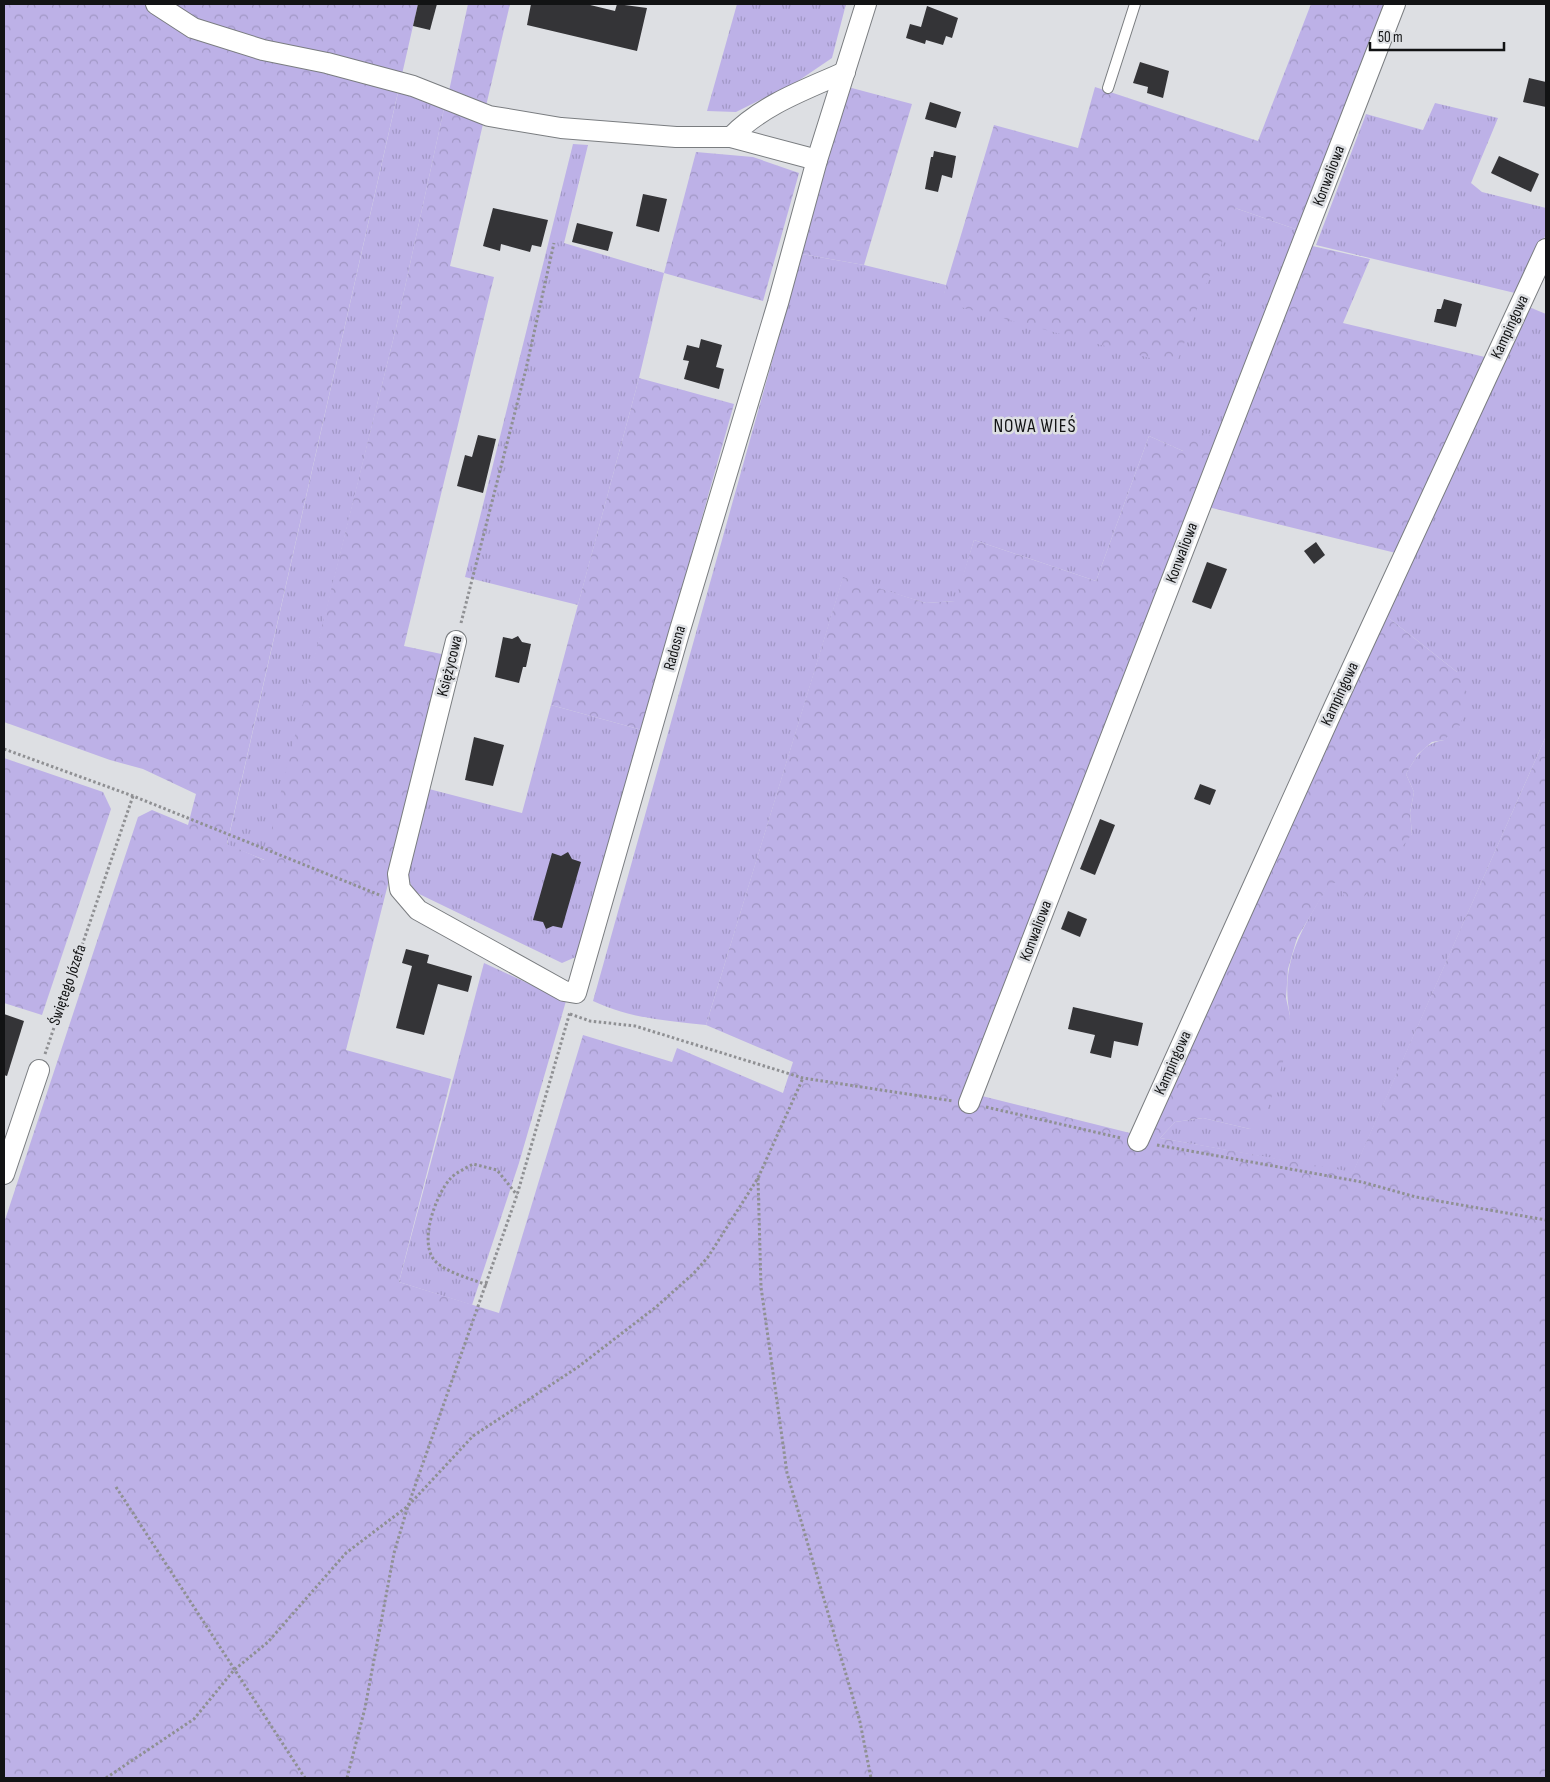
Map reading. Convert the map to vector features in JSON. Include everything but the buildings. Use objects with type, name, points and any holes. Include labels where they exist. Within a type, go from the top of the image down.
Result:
[{"type":"street","points":[[156,4],[193,28],[263,50],[327,63],[413,86],[489,116],[537,122],[560,128],[676,137],[731,138],[817,160]]},
{"type":"street","name":"Radosna","points":[[576,993],[679,633],[778,303],[817,160],[866,4]]},
{"type":"street","name":"Konwaliowa","points":[[969,1103],[1395,4]]},
{"type":"street","points":[[731,138],[749,119],[795,93],[845,72]]},
{"type":"street","name":"Kampingowa","points":[[1138,1141],[1331,714],[1546,249]]},
{"type":"street","name":"Księżycowa","points":[[456,640],[398,874],[400,890],[418,910],[564,991],[576,993]]},
{"type":"street","points":[[4,1174],[39,1070]]},
{"type":"lane","points":[[1108,88],[1135,4]]},
{"type":"path","name":"Księżycowa","points":[[456,640],[526,369],[554,243]]},
{"type":"path","points":[[4,749],[133,796],[391,899]]},
{"type":"path","name":"Świętego Józefa","points":[[39,1070],[133,796]]},
{"type":"path","points":[[347,1778],[365,1708],[394,1553],[408,1506],[517,1195],[576,993]]},
{"type":"path","points":[[570,1014],[590,1021],[635,1026],[803,1078],[969,1103],[1138,1141],[1362,1182],[1416,1197],[1546,1220]]},
{"type":"path","points":[[106,1778],[194,1719],[234,1670],[268,1642],[346,1553],[408,1506],[473,1436],[578,1367],[656,1307],[694,1273],[708,1257],[758,1178],[803,1078]]},
{"type":"path","points":[[487,1284],[452,1271],[435,1260],[427,1241],[434,1208],[451,1178],[473,1164],[497,1170],[517,1195]]},
{"type":"path","points":[[758,1178],[762,1287],[787,1473],[860,1722],[871,1778]]},
{"type":"path","points":[[116,1487],[305,1778]]},
{"type":"green space","points":[[4,4],[418,4],[227,844],[264,860],[396,328],[445,104],[483,124],[450,266],[494,277],[404,646],[446,655],[346,1050],[451,1079],[399,1282],[499,1313],[583,1035],[672,1062],[677,1048],[783,1093],[793,1062],[706,1025],[843,577],[926,603],[955,601],[974,540],[1096,581],[1149,436],[1183,451],[1191,428],[1222,440],[978,1095],[1134,1134],[1385,615],[1457,672],[1470,699],[1460,725],[1444,740],[1432,742],[1418,754],[1406,774],[1414,792],[1410,813],[1412,834],[1361,901],[1345,902],[1341,883],[1330,883],[1297,938],[1288,969],[1286,998],[1290,1016],[1283,1062],[1265,1117],[1250,1129],[1203,1118],[1175,1122],[1160,1138],[1353,1172],[1546,736],[1546,1778],[4,1778],[4,1223],[138,817],[152,810],[188,825],[196,794],[143,769],[110,760],[4,722]]},
{"type":"green space","points":[[468,4],[510,4],[486,106],[449,91]]},
{"type":"green space","points":[[737,4],[846,4],[832,58],[798,81],[736,112],[707,111]]},
{"type":"green space","points":[[1311,4],[1389,4],[1304,232],[1235,208],[1176,365],[942,302],[994,125],[1078,148],[1095,87],[1258,141]]},
{"type":"green space","points":[[848,87],[912,104],[864,265],[802,254]]},
{"type":"green space","points":[[399,88],[445,104],[396,328],[265,860],[227,845]]},
{"type":"green space","points":[[1435,103],[1498,118],[1471,183],[1482,192],[1546,208],[1546,234],[1519,294],[1316,245],[1366,114],[1423,130]]},
{"type":"green space","points":[[573,144],[588,145],[564,243],[664,273],[639,378],[578,605],[465,577]]},
{"type":"green space","points":[[696,152],[753,157],[799,173],[763,301],[664,273]]},
{"type":"green space","points":[[1235,208],[1304,232],[1222,440],[1183,451],[1149,436],[1096,581],[974,540],[956,601],[926,603],[843,578],[706,1025],[634,1015],[593,1001],[802,254],[864,265],[946,285],[943,302]]},
{"type":"green space","points":[[1308,245],[1370,259],[1343,323],[1489,358],[1400,554],[1208,507]]},
{"type":"green space","points":[[1529,307],[1546,314],[1546,736],[1353,1173],[1160,1138],[1175,1122],[1203,1118],[1250,1129],[1290,1016],[1287,996],[1291,962],[1296,946],[1311,915],[1330,882],[1341,883],[1412,834],[1410,813],[1414,792],[1406,774],[1425,748],[1444,740],[1457,672],[1385,615]]},
{"type":"green space","points":[[639,378],[734,404],[642,730],[551,705]]},
{"type":"green space","points":[[551,705],[642,730],[578,956],[562,963],[415,892],[407,877],[429,789],[522,813]]},
{"type":"green space","points":[[4,758],[103,792],[111,809],[42,1015],[4,1003]]},
{"type":"green space","points":[[484,963],[566,1001],[519,1163],[472,1305],[399,1282]]},
{"type":"district","name":"NOWA WIEŚ","points":[[1035,426]]}]
